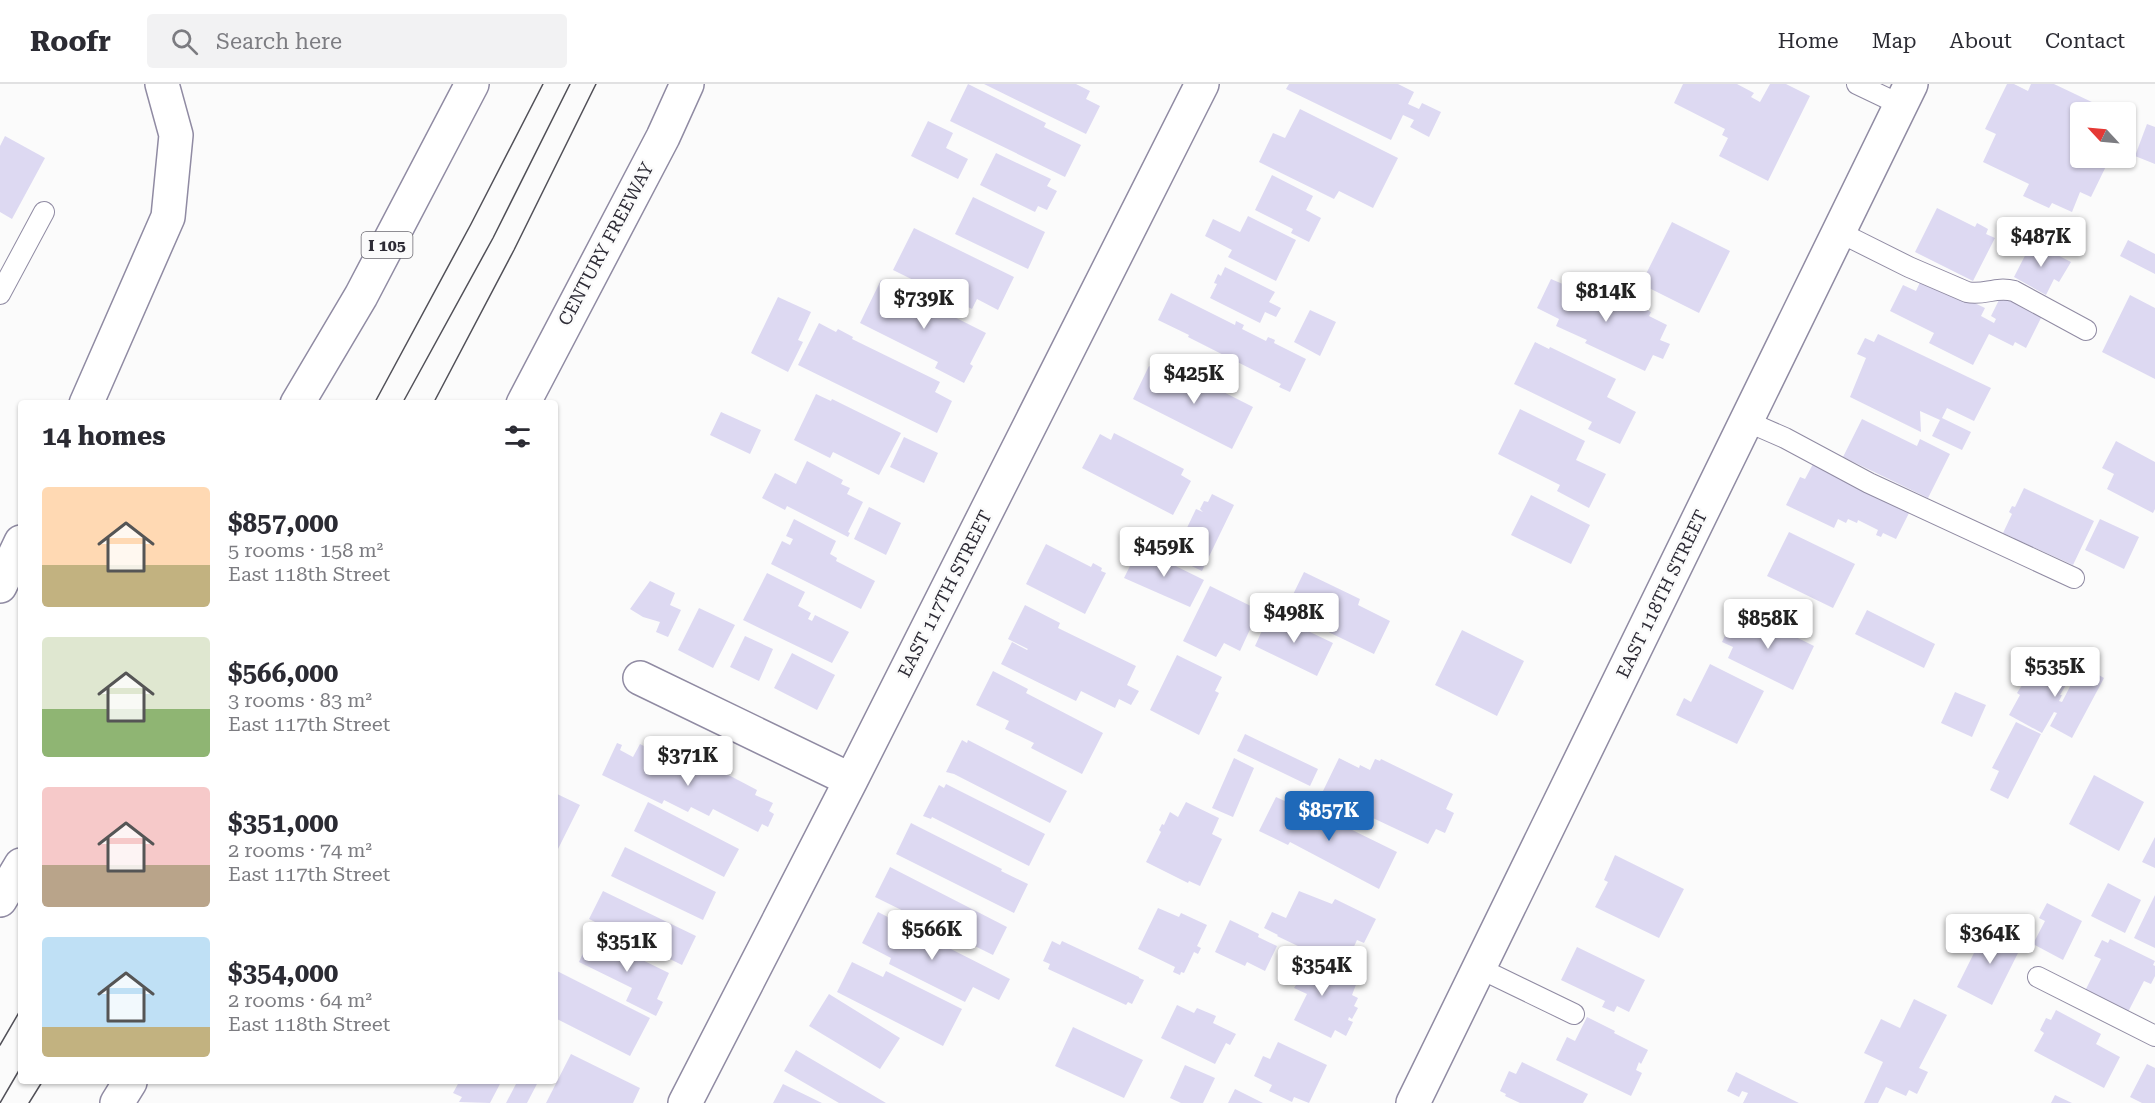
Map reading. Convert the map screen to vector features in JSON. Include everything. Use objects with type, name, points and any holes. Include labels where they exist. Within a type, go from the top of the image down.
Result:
[{"type":"main road","points":[[88,400],[168,217],[176,135],[162,84]]},
{"type":"main road","name":"I 105","points":[[299,400],[361,296],[472,84]]},
{"type":"main road","name":"CENTURY FREEWAY","points":[[525,400],[663,137],[687,84]]},
{"type":"main road","name":"EAST 117TH STREET","points":[[685,1103],[851,780],[1202,84]]},
{"type":"main road","name":"EAST 118TH STREET","points":[[1413,1103],[1906,95]]},
{"type":"main road","points":[[0,586],[18,548]]},
{"type":"main road","points":[[640,678],[851,780]]},
{"type":"main road","points":[[0,900],[18,870]]},
{"type":"main road","points":[[117,1103],[129,1084]]},
{"type":"lane","points":[[1857,84],[1906,95]]},
{"type":"lane","points":[[0,294],[6,269],[44,212]]},
{"type":"lane","points":[[1839,232],[1909,267],[1967,292],[1975,294],[1993,289],[2014,291],[2086,330]]},
{"type":"lane","points":[[1746,421],[1785,438],[1869,483],[2074,579]]},
{"type":"lane","points":[[1479,968],[1574,1014]]},
{"type":"lane","points":[[2038,977],[2155,1036]]},
{"type":"building","points":[[968,84],[1046,123],[1044,127],[1081,145],[1065,177],[950,121]]},
{"type":"building","points":[[984,84],[1076,84],[1090,91],[1086,99],[1100,106],[1086,134]]},
{"type":"building","points":[[1289,84],[1398,84],[1414,92],[1408,104],[1419,109],[1422,103],[1441,112],[1429,137],[1410,127],[1414,120],[1403,115],[1391,140],[1286,89]]},
{"type":"building","points":[[1683,84],[1737,84],[1754,93],[1751,97],[1760,102],[1770,84],[1786,84],[1810,96],[1768,181],[1719,156],[1728,138],[1722,135],[1725,129],[1674,103]]},
{"type":"building","points":[[2007,84],[2014,84],[2028,91],[2031,84],[2054,84],[2092,102],[2070,102],[2070,168],[2105,168],[2091,197],[2080,192],[2072,212],[2052,203],[2049,208],[2023,196],[2029,184],[1983,162],[1996,134],[1985,129]]},
{"type":"building","points":[[1300,109],[1398,158],[1373,208],[1339,191],[1334,199],[1259,162],[1273,133],[1285,138]]},
{"type":"building","points":[[928,121],[953,133],[946,148],[968,159],[958,179],[911,156]]},
{"type":"building","points":[[2147,124],[2155,127],[2155,164],[2136,156]]},
{"type":"building","points":[[5,136],[45,158],[12,219],[0,212],[0,146]]},
{"type":"building","points":[[996,153],[1051,179],[1047,186],[1057,191],[1047,210],[1038,206],[1035,212],[980,185]]},
{"type":"building","points":[[1272,175],[1313,196],[1306,210],[1321,218],[1309,242],[1291,233],[1293,229],[1255,210]]},
{"type":"building","points":[[973,197],[1045,232],[1028,269],[955,234]]},
{"type":"building","points":[[1937,208],[1975,227],[1977,223],[1988,229],[1986,234],[1995,238],[1973,281],[1915,252]]},
{"type":"building","points":[[1248,216],[1296,240],[1276,281],[1228,257],[1232,250],[1205,236],[1213,219],[1240,232]]},
{"type":"building","points":[[1672,222],[1730,251],[1699,313],[1641,284]]},
{"type":"building","points":[[914,228],[1014,277],[998,310],[977,299],[972,309],[893,270]]},
{"type":"building","points":[[2128,240],[2155,254],[2155,274],[2120,256]]},
{"type":"building","points":[[2032,242],[2071,262],[2059,282],[2054,279],[2046,295],[2014,277]]},
{"type":"building","points":[[1225,267],[1275,292],[1269,302],[1281,308],[1276,317],[1265,312],[1260,323],[1210,298],[1217,284],[1214,283],[1218,274],[1221,276]]},
{"type":"building","points":[[1922,278],[1985,308],[1981,316],[1994,323],[1996,319],[1991,316],[2002,294],[2043,314],[2026,348],[2015,342],[2013,346],[1989,334],[1973,365],[1929,343],[1934,333],[1890,311],[1903,285],[1916,291]]},
{"type":"building","points":[[1551,279],[1572,288],[1576,281],[1628,306],[1630,302],[1651,312],[1649,316],[1667,325],[1660,340],[1670,344],[1663,359],[1653,355],[1645,371],[1585,343],[1587,340],[1556,326],[1559,319],[1537,308]]},
{"type":"building","points":[[881,280],[986,333],[970,364],[973,366],[964,383],[935,368],[938,362],[860,323]]},
{"type":"building","points":[[1171,293],[1235,325],[1236,321],[1244,325],[1242,329],[1266,341],[1268,337],[1275,340],[1274,343],[1306,359],[1290,392],[1279,387],[1281,384],[1158,320]]},
{"type":"building","points":[[2130,295],[2155,308],[2155,379],[2102,352]]},
{"type":"building","points":[[778,297],[811,312],[798,340],[803,342],[788,372],[751,353]]},
{"type":"building","points":[[1310,310],[1336,322],[1320,356],[1294,342]]},
{"type":"building","points":[[819,323],[836,332],[838,329],[853,337],[852,339],[940,382],[935,392],[952,401],[937,433],[798,365]]},
{"type":"building","points":[[1878,334],[1991,388],[1974,421],[1947,408],[1942,418],[1971,432],[1962,450],[1932,436],[1940,420],[1920,411],[1921,432],[1850,397],[1866,358],[1857,354],[1865,338],[1874,342]]},
{"type":"building","points":[[1535,342],[1616,379],[1607,397],[1636,412],[1620,444],[1588,429],[1592,422],[1514,384]]},
{"type":"building","points":[[1149,366],[1171,377],[1176,368],[1253,407],[1232,449],[1133,399]]},
{"type":"building","points":[[816,394],[831,401],[832,399],[901,433],[879,475],[833,452],[830,458],[794,440]]},
{"type":"building","points":[[1520,409],[1585,441],[1576,460],[1606,474],[1589,508],[1557,491],[1560,485],[1498,454]]},
{"type":"building","points":[[721,412],[761,430],[750,454],[710,435]]},
{"type":"building","points":[[1862,419],[1917,446],[1920,439],[1950,454],[1928,498],[1843,457]]},
{"type":"building","points":[[1114,433],[1184,469],[1181,475],[1191,481],[1173,515],[1082,468],[1100,434],[1111,440]]},
{"type":"building","points":[[904,437],[938,453],[924,483],[890,467]]},
{"type":"building","points":[[2116,441],[2155,462],[2155,509],[2153,513],[2107,489],[2114,474],[2102,468]]},
{"type":"building","points":[[807,461],[843,480],[841,484],[850,488],[847,494],[863,502],[848,532],[850,533],[848,537],[787,506],[785,510],[762,498],[775,473],[796,484]]},
{"type":"building","points":[[1813,464],[1909,513],[1896,539],[1883,533],[1881,537],[1876,535],[1878,530],[1858,520],[1857,523],[1848,519],[1846,523],[1838,519],[1834,528],[1786,505],[1800,477],[1805,479]]},
{"type":"building","points":[[2024,488],[2094,521],[2073,565],[2022,542],[2021,544],[2003,533],[2012,514],[2009,512],[2012,506],[2015,507]]},
{"type":"building","points":[[1212,494],[1234,505],[1202,571],[1173,557],[1196,509],[1203,512],[1200,509],[1204,501],[1208,502]]},
{"type":"building","points":[[1531,495],[1590,525],[1571,564],[1511,535]]},
{"type":"building","points":[[869,507],[901,523],[886,555],[854,539]]},
{"type":"building","points":[[794,519],[836,541],[830,554],[837,558],[836,561],[875,581],[861,609],[771,564],[782,541],[790,545],[793,539],[786,536]]},
{"type":"building","points":[[2100,519],[2139,537],[2124,569],[2085,550]]},
{"type":"building","points":[[1789,532],[1855,564],[1833,608],[1767,576]]},
{"type":"building","points":[[1046,544],[1091,567],[1093,563],[1106,573],[1085,614],[1026,584]]},
{"type":"building","points":[[1139,548],[1204,580],[1190,607],[1124,578]]},
{"type":"building","points":[[1304,572],[1360,599],[1358,605],[1390,621],[1374,654],[1285,611]]},
{"type":"building","points":[[767,573],[805,592],[798,606],[811,613],[808,619],[812,621],[815,615],[849,632],[832,663],[743,620]]},
{"type":"building","points":[[650,581],[675,593],[670,605],[681,610],[668,637],[656,632],[660,622],[643,617],[630,609]]},
{"type":"building","points":[[1210,586],[1259,610],[1240,651],[1224,643],[1216,657],[1183,641]]},
{"type":"building","points":[[1025,605],[1060,623],[1058,628],[1136,666],[1127,685],[1139,691],[1131,705],[1119,699],[1115,708],[1081,691],[1076,701],[1001,664],[1012,642],[1028,649],[1008,639]]},
{"type":"building","points":[[699,608],[735,625],[713,668],[678,650]]},
{"type":"building","points":[[1867,610],[1935,644],[1924,668],[1855,634]]},
{"type":"building","points":[[1270,613],[1333,643],[1317,676],[1255,646]]},
{"type":"building","points":[[1749,614],[1814,646],[1793,690],[1728,658],[1733,647],[1722,642],[1733,619],[1744,624]]},
{"type":"building","points":[[1462,630],[1524,661],[1497,716],[1435,685]]},
{"type":"building","points":[[745,636],[773,649],[759,681],[730,667]]},
{"type":"building","points":[[792,653],[835,675],[817,710],[774,688]]},
{"type":"building","points":[[1177,655],[1222,677],[1215,691],[1219,693],[1199,735],[1150,710]]},
{"type":"building","points":[[2039,658],[2072,675],[2060,695],[2062,695],[2059,701],[2062,702],[2081,665],[2104,678],[2072,738],[2050,726],[2057,713],[2054,712],[2042,733],[2009,715],[2020,695],[2017,693]]},
{"type":"building","points":[[1710,664],[1764,691],[1737,744],[1676,715],[1684,698],[1691,702]]},
{"type":"building","points":[[993,671],[1028,689],[1026,693],[1103,733],[1082,774],[1031,748],[1034,743],[1005,729],[1009,721],[976,705]]},
{"type":"building","points":[[1955,692],[1986,705],[1972,737],[1941,723]]},
{"type":"building","points":[[2016,722],[2041,734],[2008,799],[1990,790],[1999,771],[1992,768]]},
{"type":"building","points":[[1245,734],[1318,769],[1310,786],[1237,751]]},
{"type":"building","points":[[962,740],[967,743],[968,740],[1067,791],[1050,823],[946,772]]},
{"type":"building","points":[[617,743],[622,745],[620,750],[633,757],[640,744],[699,774],[703,765],[718,773],[719,770],[757,790],[755,795],[773,803],[769,811],[774,814],[768,827],[762,824],[758,832],[713,809],[709,816],[691,807],[688,812],[664,800],[662,804],[602,775]]},
{"type":"building","points":[[1234,758],[1254,768],[1233,817],[1212,808]]},
{"type":"building","points":[[1339,758],[1359,768],[1360,765],[1370,770],[1375,759],[1380,761],[1381,759],[1453,794],[1446,809],[1454,813],[1445,833],[1436,829],[1428,844],[1341,803],[1342,800],[1323,791]]},
{"type":"building","points":[[2094,775],[2144,802],[2119,851],[2069,824]]},
{"type":"building","points":[[946,784],[1045,834],[1029,866],[932,817],[931,819],[923,816],[939,785],[944,788]]},
{"type":"building","points":[[558,794],[580,805],[558,849]]},
{"type":"building","points":[[1276,797],[1339,826],[1340,824],[1397,852],[1379,889],[1290,842],[1288,845],[1259,831]]},
{"type":"building","points":[[648,802],[739,849],[724,877],[634,831]]},
{"type":"building","points":[[1186,802],[1219,818],[1212,834],[1222,839],[1200,886],[1189,881],[1188,883],[1146,862],[1161,832],[1159,830],[1170,812],[1178,817]]},
{"type":"building","points":[[911,823],[1028,884],[1014,913],[896,854]]},
{"type":"building","points":[[2155,837],[2155,868],[2142,862]]},
{"type":"building","points":[[625,847],[716,892],[703,920],[611,876]]},
{"type":"building","points":[[1615,855],[1684,889],[1659,938],[1595,907],[1608,882],[1604,880]]},
{"type":"building","points":[[890,867],[1007,927],[993,955],[875,897]]},
{"type":"building","points":[[2108,883],[2141,900],[2125,933],[2091,916]]},
{"type":"building","points":[[603,891],[696,936],[682,965],[589,919]]},
{"type":"building","points":[[1299,891],[1332,904],[1335,899],[1376,919],[1364,943],[1357,940],[1344,968],[1264,928],[1272,912],[1286,918]]},
{"type":"building","points":[[2155,895],[2155,948],[2134,938]]},
{"type":"building","points":[[2047,903],[2082,921],[2063,960],[2033,944],[2045,921],[2039,918]]},
{"type":"building","points":[[1158,908],[1179,917],[1181,913],[1207,925],[1197,946],[1201,948],[1198,954],[1194,952],[1184,973],[1181,972],[1180,975],[1173,972],[1175,967],[1138,949]]},
{"type":"building","points":[[878,912],[1010,979],[999,1000],[973,987],[965,1002],[889,964],[891,958],[862,943]]},
{"type":"building","points":[[1230,920],[1277,946],[1265,971],[1247,962],[1245,966],[1215,952]]},
{"type":"building","points":[[1988,925],[2023,943],[1992,1005],[1957,987]]},
{"type":"building","points":[[591,935],[669,973],[657,999],[663,1002],[656,1016],[626,1001],[632,988],[579,962]]},
{"type":"building","points":[[2110,939],[2155,961],[2153,965],[2155,976],[2151,984],[2144,981],[2128,1012],[2085,991],[2101,959],[2094,956],[2102,940],[2108,943]]},
{"type":"building","points":[[1052,941],[1060,945],[1062,941],[1144,980],[1132,1004],[1128,1002],[1126,1005],[1048,969],[1050,964],[1043,961]]},
{"type":"building","points":[[1577,947],[1645,980],[1629,1012],[1617,1006],[1614,1012],[1602,1007],[1605,1001],[1561,980]]},
{"type":"building","points":[[1291,954],[1319,968],[1321,964],[1357,982],[1352,995],[1358,998],[1354,1006],[1358,1008],[1352,1019],[1349,1017],[1348,1020],[1353,1022],[1346,1036],[1335,1030],[1331,1038],[1294,1020],[1307,994],[1294,988],[1296,985],[1280,977]]},
{"type":"building","points":[[852,962],[883,977],[886,971],[962,1009],[943,1046],[837,992]]},
{"type":"building","points":[[558,972],[650,1018],[630,1056],[558,1020]]},
{"type":"building","points":[[829,994],[900,1038],[880,1069],[809,1026]]},
{"type":"building","points":[[1914,999],[1947,1015],[1919,1068],[1928,1072],[1917,1094],[1909,1090],[1906,1096],[1886,1087],[1878,1103],[1864,1103],[1883,1062],[1864,1053],[1881,1019],[1900,1028]]},
{"type":"building","points":[[1177,1005],[1194,1013],[1197,1008],[1216,1016],[1213,1023],[1236,1034],[1230,1045],[1226,1043],[1215,1064],[1161,1038]]},
{"type":"building","points":[[2056,1010],[2101,1034],[2096,1044],[2120,1057],[2104,1088],[2034,1051],[2044,1033],[2040,1030],[2046,1018],[2051,1020]]},
{"type":"building","points":[[1587,1017],[1648,1050],[1636,1070],[1642,1073],[1631,1096],[1556,1060],[1567,1037],[1575,1041]]},
{"type":"building","points":[[1073,1027],[1143,1060],[1124,1098],[1055,1066]]},
{"type":"building","points":[[1278,1042],[1327,1065],[1309,1103],[1294,1097],[1292,1102],[1269,1091],[1272,1085],[1254,1076],[1263,1056],[1270,1059]]},
{"type":"building","points":[[796,1050],[886,1103],[839,1103],[784,1071]]},
{"type":"building","points":[[571,1054],[640,1088],[633,1103],[546,1103],[556,1084],[558,1084]]},
{"type":"building","points":[[1522,1062],[1588,1094],[1583,1103],[1520,1103],[1505,1096],[1506,1094],[1500,1091],[1509,1071],[1516,1074]]},
{"type":"building","points":[[2147,1064],[2155,1068],[2155,1103],[2142,1103],[2130,1097]]},
{"type":"building","points":[[1185,1065],[1215,1078],[1203,1103],[1181,1103],[1170,1098]]},
{"type":"building","points":[[1736,1072],[1799,1103],[1743,1103],[1748,1093],[1742,1091],[1739,1097],[1727,1091]]},
{"type":"building","points":[[458,1084],[500,1084],[490,1103],[459,1102],[462,1097],[453,1093]]},
{"type":"building","points":[[516,1084],[537,1084],[527,1103],[506,1103]]},
{"type":"building","points":[[783,1084],[822,1103],[773,1103]]},
{"type":"building","points":[[1235,1089],[1263,1103],[1228,1103]]},
{"type":"building","points":[[2055,1095],[2072,1103],[2051,1103]]},
{"type":"tram line","points":[[376,400],[543,84]]},
{"type":"tram line","points":[[404,400],[493,238],[570,84]]},
{"type":"tram line","points":[[435,400],[514,250],[596,84]]},
{"type":"tram line","points":[[0,1045],[18,1014]]},
{"type":"tram line","points":[[0,1103],[18,1072]]},
{"type":"tram line","points":[[29,1103],[41,1084]]}]
